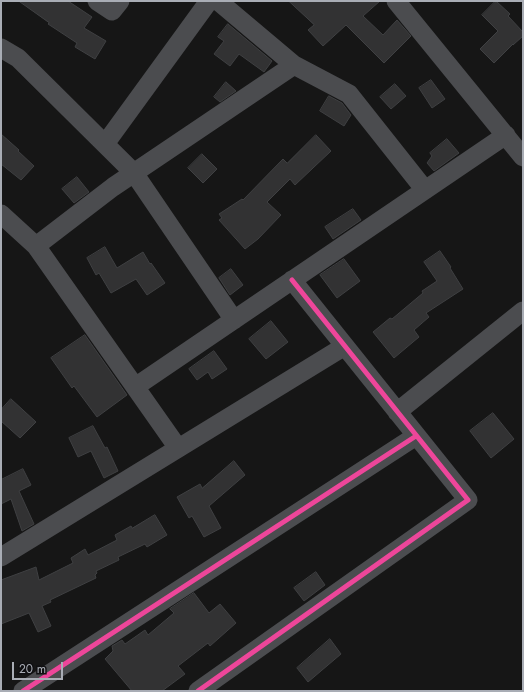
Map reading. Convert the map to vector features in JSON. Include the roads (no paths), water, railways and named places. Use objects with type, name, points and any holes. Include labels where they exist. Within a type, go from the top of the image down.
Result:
[{"type":"street","points":[[97,1],[112,11],[120,1]]},
{"type":"street","points":[[105,144],[209,1]]},
{"type":"street","points":[[218,1],[294,65],[349,94],[425,190]]},
{"type":"street","points":[[396,1],[523,157]]},
{"type":"street","points":[[1,48],[18,58],[134,173],[234,320]]},
{"type":"street","points":[[36,246],[113,187],[294,65]]},
{"type":"street","points":[[135,387],[506,135]]},
{"type":"street","points":[[1,214],[36,246],[178,448]]},
{"type":"street","points":[[198,691],[468,500],[292,280]]},
{"type":"street","points":[[397,412],[523,311]]},
{"type":"street","points":[[1,557],[345,346]]},
{"type":"street","points":[[23,691],[416,436]]}]
